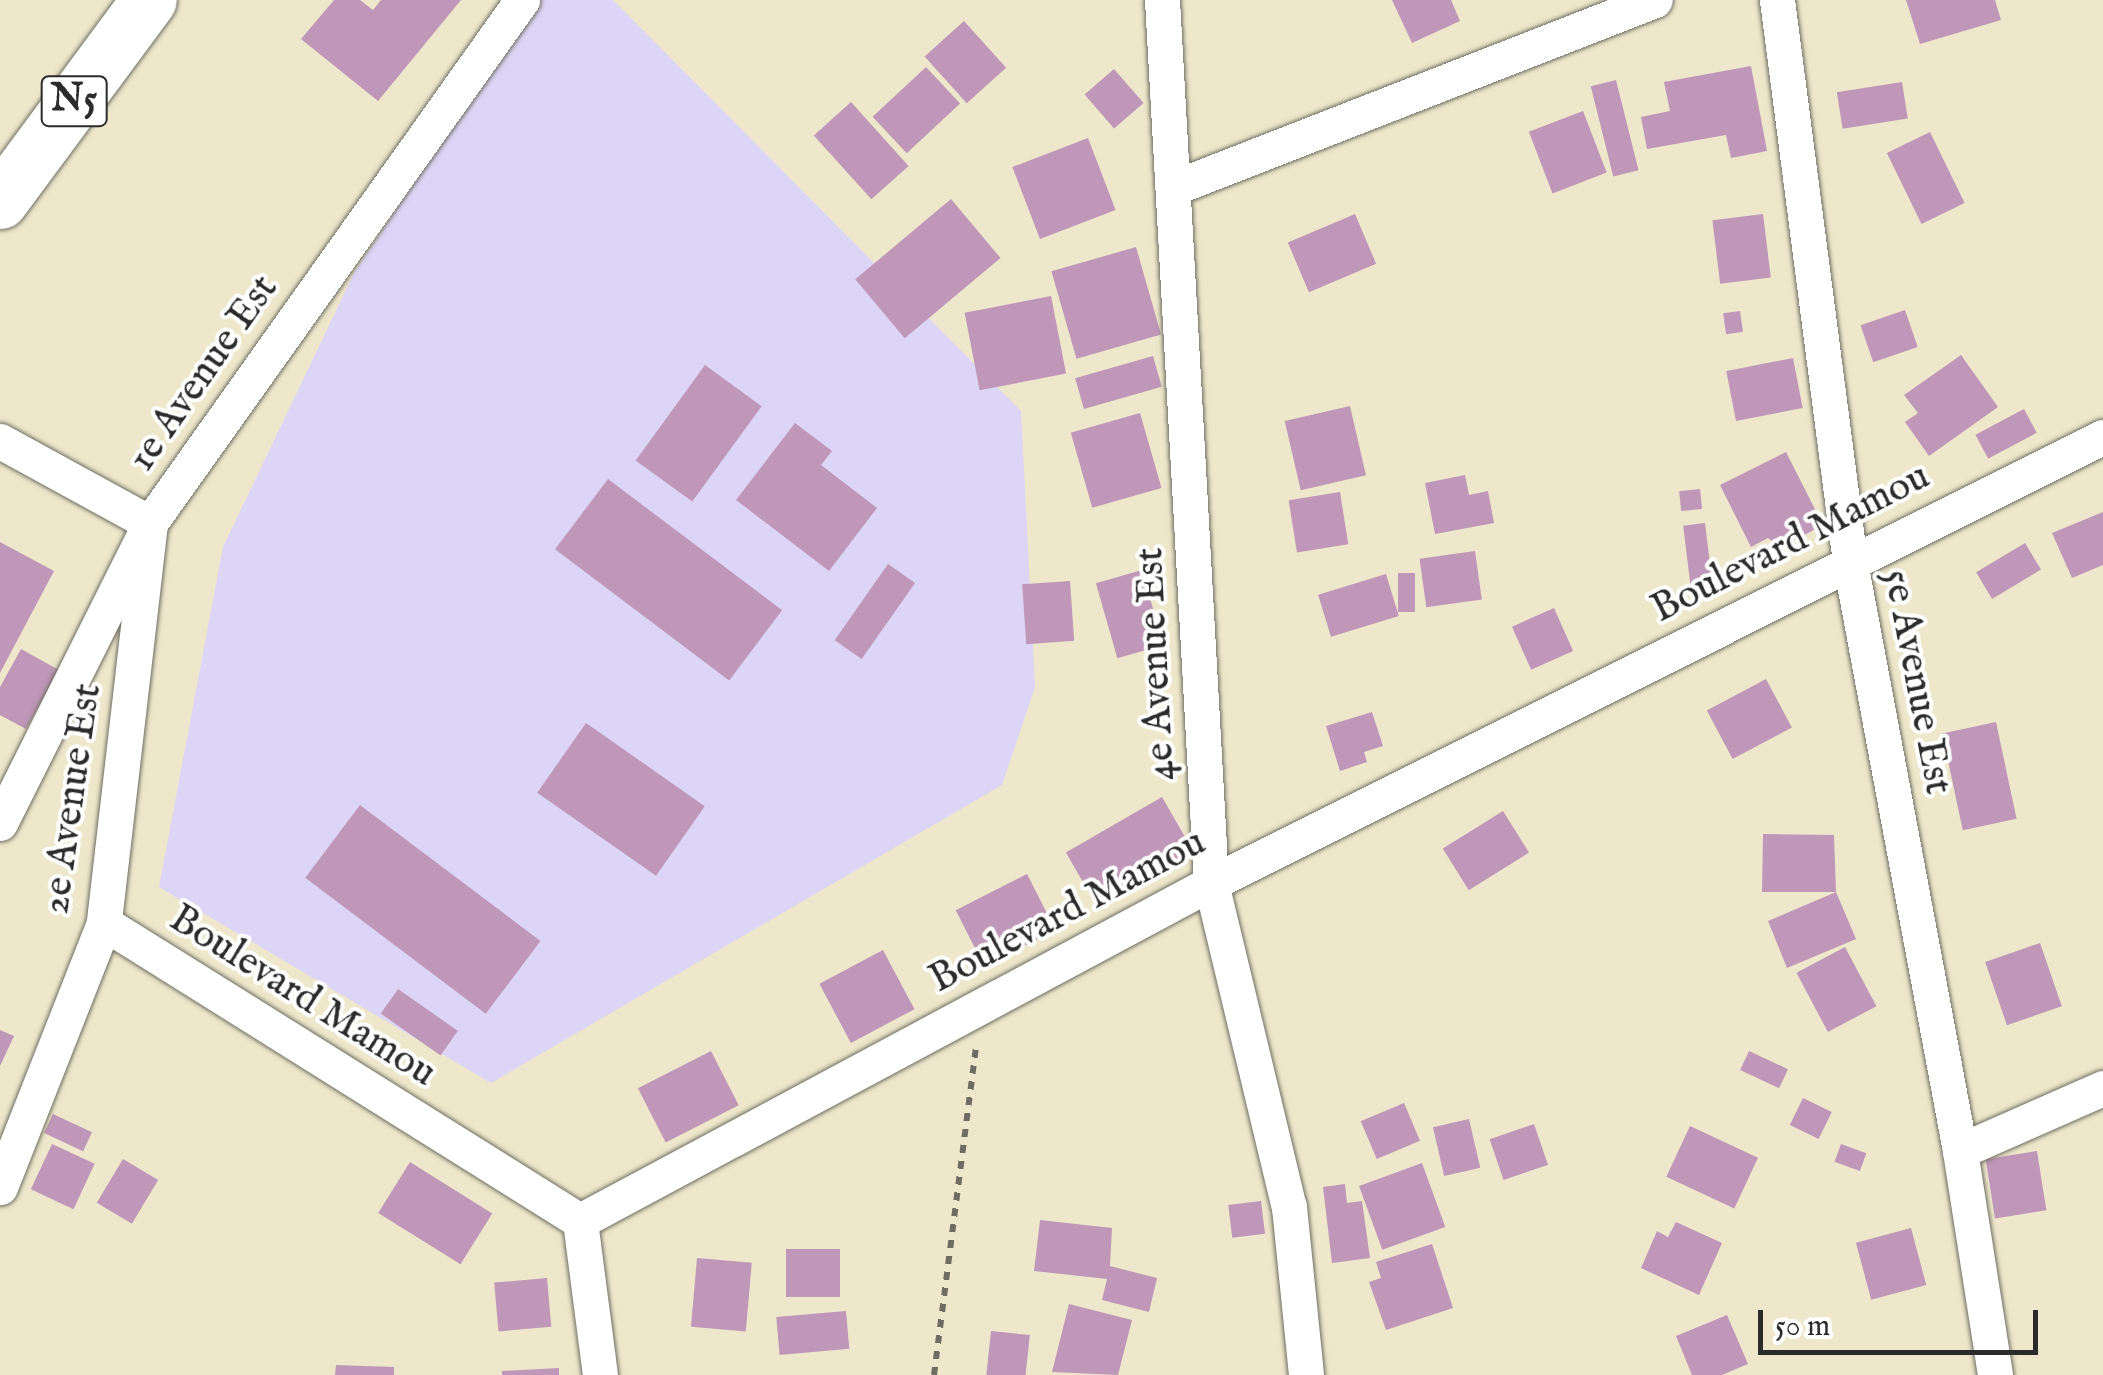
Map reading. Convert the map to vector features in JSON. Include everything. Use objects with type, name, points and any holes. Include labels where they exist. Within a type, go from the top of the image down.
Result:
[{"type":"highway","name":"N5","points":[[0,202],[149,0]]},
{"type":"street","name":"1e Avenue Est","points":[[0,823],[150,524],[522,0]]},
{"type":"street","name":"4e Avenue Est","points":[[1162,0],[1212,883],[1289,1207],[1306,1375]]},
{"type":"street","points":[[1173,188],[1656,0]]},
{"type":"street","name":"5e Avenue Est","points":[[1777,0],[1850,562],[1960,1151],[1995,1375]]},
{"type":"street","name":"Boulevard Mamou","points":[[104,922],[580,1221],[1212,883],[2103,437]]},
{"type":"street","points":[[0,442],[150,524]]},
{"type":"street","name":"2e Avenue Est","points":[[0,1187],[104,922],[150,524]]},
{"type":"street","points":[[1960,1151],[2103,1088]]},
{"type":"street","points":[[580,1221],[600,1375]]},
{"type":"path","points":[[934,1375],[981,1006]]},
{"type":"shaded area","points":[[536,0],[613,0],[1021,411],[1035,687],[1002,785],[491,1083],[159,887],[223,547],[354,273]]},
{"type":"building","points":[[334,0],[360,0],[373,10],[381,0],[461,0],[378,101],[301,39]]},
{"type":"building","points":[[1392,0],[1451,0],[1460,21],[1412,43]]},
{"type":"building","points":[[1906,0],[1995,0],[2001,20],[1920,44]]},
{"type":"building","points":[[964,21],[1006,68],[967,103],[925,56]]},
{"type":"building","points":[[1751,66],[1767,151],[1731,158],[1726,135],[1647,149],[1641,117],[1670,111],[1664,82]]},
{"type":"building","points":[[926,67],[960,104],[907,153],[873,117]]},
{"type":"building","points":[[1114,69],[1144,103],[1114,129],[1085,95]]},
{"type":"building","points":[[1616,80],[1638,170],[1613,177],[1591,86]]},
{"type":"building","points":[[1902,82],[1908,119],[1843,129],[1837,92]]},
{"type":"building","points":[[851,102],[909,166],[871,199],[814,135]]},
{"type":"building","points":[[1583,111],[1607,173],[1553,193],[1529,132]]},
{"type":"building","points":[[1930,132],[1965,203],[1921,224],[1887,153]]},
{"type":"building","points":[[1088,138],[1116,210],[1040,239],[1012,167]]},
{"type":"building","points":[[951,199],[1000,258],[905,338],[855,279]]},
{"type":"building","points":[[1355,214],[1376,264],[1309,292],[1288,243]]},
{"type":"building","points":[[1763,214],[1771,278],[1720,284],[1712,220]]},
{"type":"building","points":[[1136,247],[1161,334],[1076,359],[1051,271]]},
{"type":"building","points":[[1051,296],[1066,374],[980,390],[965,313]]},
{"type":"building","points":[[1905,310],[1918,347],[1873,362],[1861,325]]},
{"type":"building","points":[[1740,311],[1743,332],[1726,334],[1723,313]]},
{"type":"building","points":[[1961,355],[1998,407],[1929,456],[1905,422],[1918,413],[1904,395]]},
{"type":"building","points":[[1153,356],[1162,387],[1084,409],[1075,378]]},
{"type":"building","points":[[1793,358],[1803,408],[1736,421],[1726,371]]},
{"type":"building","points":[[705,365],[762,406],[692,502],[636,460]]},
{"type":"building","points":[[1350,406],[1366,475],[1301,490],[1285,421]]},
{"type":"building","points":[[2024,409],[2037,433],[1988,459],[1975,435]]},
{"type":"building","points":[[1140,413],[1161,488],[1092,508],[1071,433]]},
{"type":"building","points":[[795,423],[832,451],[821,465],[877,508],[829,571],[736,500]]},
{"type":"building","points":[[1786,452],[1823,525],[1780,548],[1768,538],[1751,547],[1720,485]]},
{"type":"building","points":[[1465,475],[1469,495],[1488,491],[1494,523],[1435,534],[1425,483]]},
{"type":"building","points":[[608,479],[782,610],[729,680],[555,549]]},
{"type":"building","points":[[1700,489],[1702,509],[1681,511],[1679,491]]},
{"type":"building","points":[[1340,492],[1348,544],[1297,552],[1289,500]]},
{"type":"building","points":[[2103,512],[2103,565],[2072,578],[2052,533]]},
{"type":"building","points":[[1705,523],[1714,594],[1692,597],[1683,526]]},
{"type":"building","points":[[0,542],[54,571],[0,673]]},
{"type":"building","points":[[2025,543],[2041,570],[1992,599],[1976,572]]},
{"type":"building","points":[[1766,545],[1773,561],[1750,571],[1743,555]]},
{"type":"building","points":[[1475,551],[1482,600],[1426,607],[1420,559]]},
{"type":"building","points":[[888,564],[915,583],[862,659],[835,640]]},
{"type":"building","points":[[1142,570],[1163,645],[1117,658],[1096,583]]},
{"type":"building","points":[[1398,573],[1415,573],[1415,612],[1398,612]]},
{"type":"building","points":[[1386,574],[1399,616],[1331,637],[1318,595]]},
{"type":"building","points":[[1070,581],[1074,641],[1026,644],[1022,584]]},
{"type":"building","points":[[1554,608],[1573,651],[1531,670],[1512,627]]},
{"type":"building","points":[[21,649],[59,670],[26,729],[0,715],[0,687]]},
{"type":"building","points":[[1766,679],[1792,728],[1733,759],[1707,710]]},
{"type":"building","points":[[1372,712],[1383,746],[1364,752],[1367,762],[1340,771],[1326,726]]},
{"type":"building","points":[[1996,722],[2017,819],[1963,830],[1942,733]]},
{"type":"building","points":[[586,723],[705,806],[656,876],[537,793]]},
{"type":"building","points":[[1162,797],[1193,851],[1097,906],[1066,852]]},
{"type":"building","points":[[360,805],[540,941],[486,1014],[305,878]]},
{"type":"building","points":[[1503,811],[1529,853],[1469,890],[1443,849]]},
{"type":"building","points":[[1763,834],[1834,835],[1836,892],[1762,892]]},
{"type":"building","points":[[1027,874],[1056,930],[984,966],[956,910]]},
{"type":"building","points":[[1836,892],[1856,939],[1787,968],[1768,921]]},
{"type":"building","points":[[2040,943],[2062,1006],[2007,1025],[1985,962]]},
{"type":"building","points":[[1845,947],[1876,1006],[1828,1032],[1796,973]]},
{"type":"building","points":[[883,950],[914,1009],[851,1043],[819,984]]},
{"type":"building","points":[[398,989],[458,1031],[441,1055],[381,1014]]},
{"type":"building","points":[[0,1030],[14,1036],[0,1066]]},
{"type":"building","points":[[711,1051],[739,1105],[666,1143],[638,1088]]},
{"type":"building","points":[[1749,1051],[1788,1069],[1779,1088],[1740,1070]]},
{"type":"building","points":[[1803,1098],[1832,1112],[1819,1139],[1790,1125]]},
{"type":"building","points":[[1404,1103],[1420,1141],[1377,1159],[1361,1121]]},
{"type":"building","points":[[53,1114],[92,1132],[83,1151],[44,1133]]},
{"type":"building","points":[[1469,1119],[1480,1168],[1444,1176],[1433,1127]]},
{"type":"building","points":[[1534,1124],[1548,1165],[1504,1180],[1490,1139]]},
{"type":"building","points":[[1690,1126],[1758,1158],[1734,1208],[1666,1177]]},
{"type":"building","points":[[52,1144],[95,1164],[73,1209],[31,1189]]},
{"type":"building","points":[[1841,1144],[1866,1153],[1860,1171],[1835,1162]]},
{"type":"building","points":[[2037,1151],[2046,1210],[1995,1218],[1986,1159]]},
{"type":"building","points":[[123,1159],[158,1180],[132,1224],[97,1203]]},
{"type":"building","points":[[410,1162],[492,1213],[460,1264],[378,1213]]},
{"type":"building","points":[[1422,1163],[1445,1227],[1382,1250],[1359,1186]]},
{"type":"building","points":[[1345,1184],[1347,1203],[1362,1201],[1370,1258],[1332,1263],[1323,1187]]},
{"type":"building","points":[[1261,1201],[1265,1234],[1232,1238],[1228,1205]]},
{"type":"building","points":[[1040,1220],[1112,1228],[1110,1266],[1157,1278],[1149,1312],[1102,1300],[1107,1279],[1034,1271]]},
{"type":"building","points":[[1676,1222],[1722,1243],[1699,1295],[1641,1268],[1657,1231],[1668,1237]]},
{"type":"building","points":[[1911,1228],[1926,1285],[1871,1300],[1856,1243]]},
{"type":"building","points":[[1432,1244],[1453,1308],[1386,1330],[1369,1282],[1381,1278],[1376,1262]]},
{"type":"building","points":[[786,1249],[840,1249],[840,1297],[786,1297]]},
{"type":"building","points":[[697,1258],[752,1263],[746,1332],[691,1327]]},
{"type":"building","points":[[547,1278],[551,1327],[498,1331],[494,1283]]},
{"type":"building","points":[[1069,1304],[1132,1320],[1118,1375],[1052,1372]]},
{"type":"building","points":[[846,1311],[849,1349],[780,1355],[776,1317]]},
{"type":"building","points":[[1727,1315],[1748,1364],[1722,1375],[1692,1375],[1676,1336]]},
{"type":"building","points":[[991,1331],[1030,1335],[1026,1375],[986,1375]]},
{"type":"building","points":[[336,1365],[394,1367],[394,1375],[335,1375]]},
{"type":"building","points":[[559,1368],[559,1375],[502,1375],[502,1371]]}]
